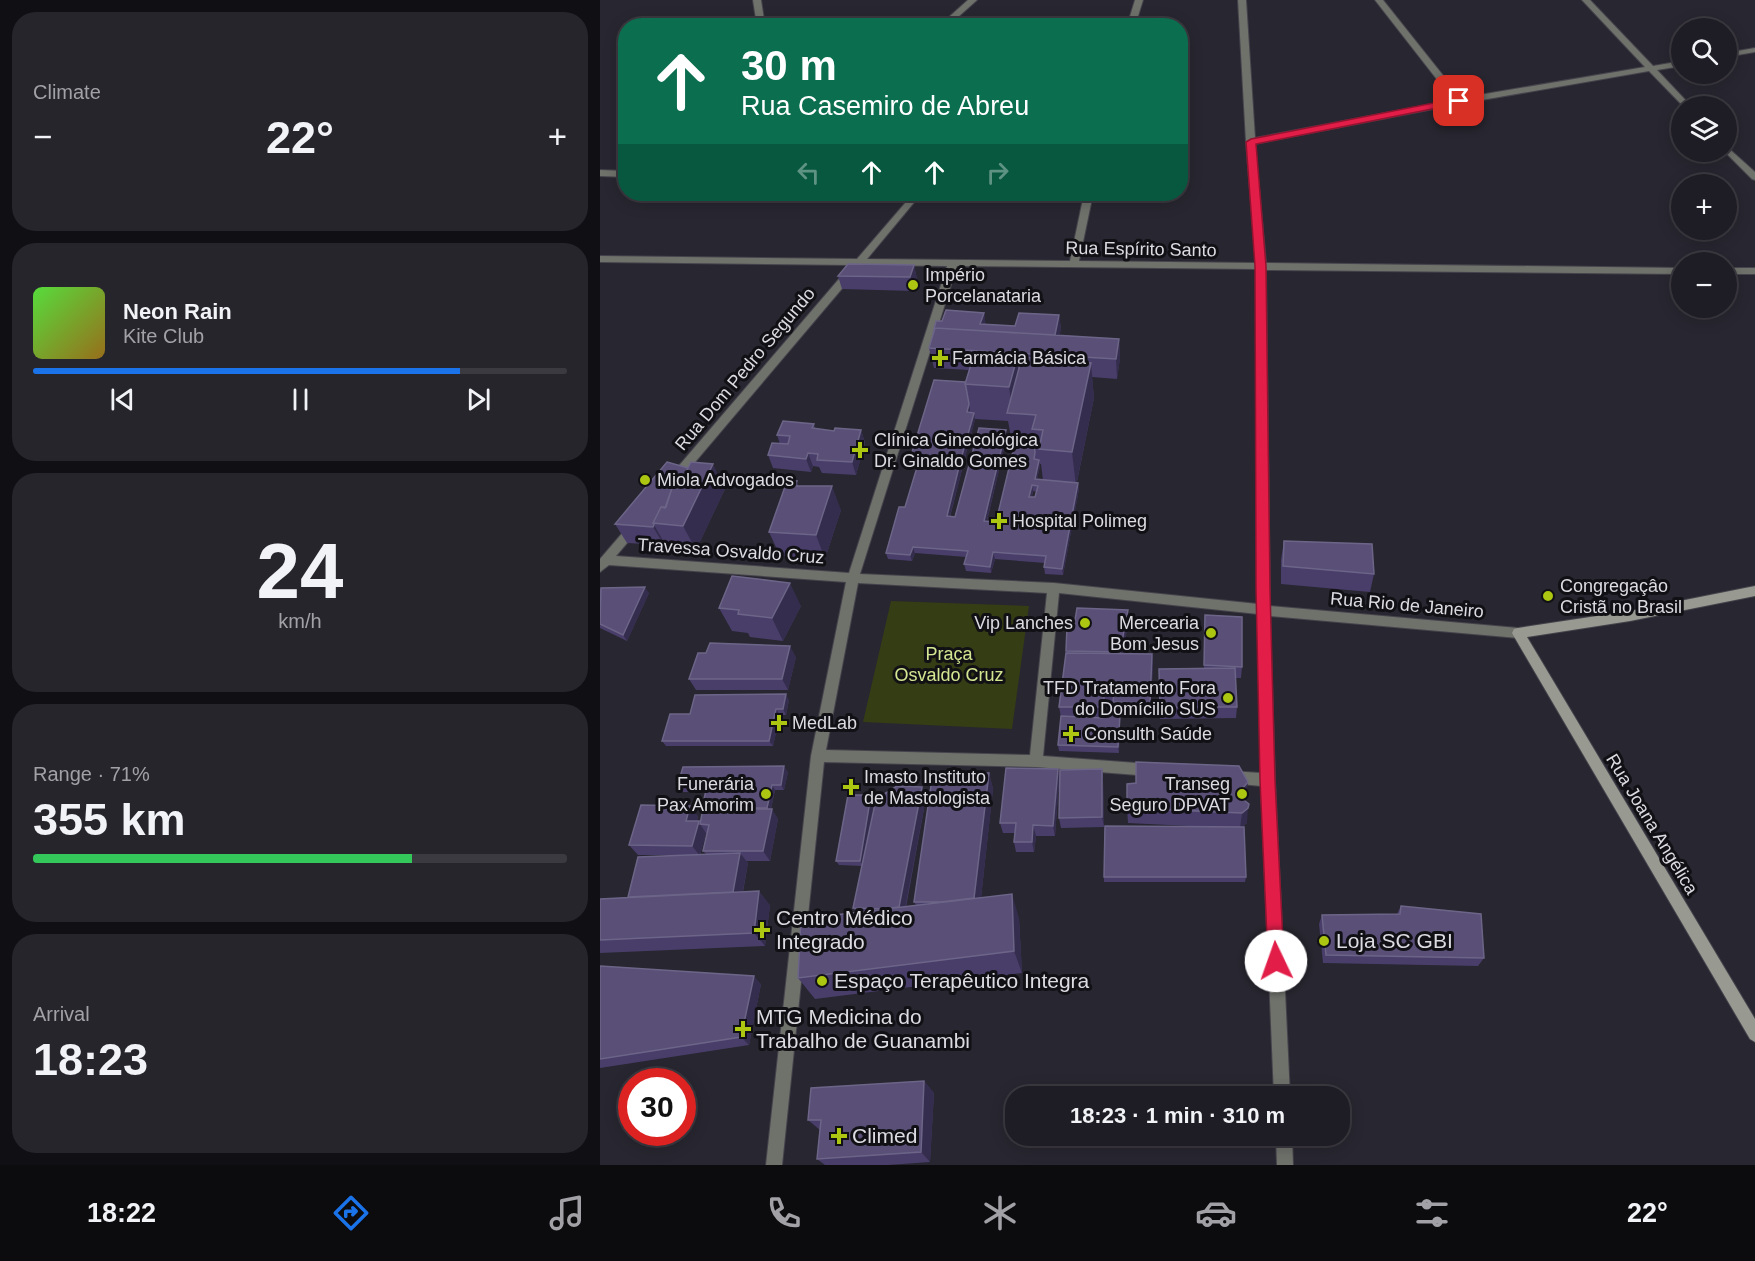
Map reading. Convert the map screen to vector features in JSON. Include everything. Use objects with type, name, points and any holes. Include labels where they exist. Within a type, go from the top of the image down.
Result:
[{"type":"main road","name":"Rua Rio de Janeiro","points":[[1518,633],[1630,616],[1755,591]]},
{"type":"main road","name":"Rua Joana Angélica","points":[[1518,633],[1755,1034]]},
{"type":"street","points":[[757,0],[760,18]]},
{"type":"street","points":[[952,18],[973,0]]},
{"type":"street","points":[[1133,18],[1139,0]]},
{"type":"street","points":[[1242,0],[1261,266],[1263,610],[1282,1086]]},
{"type":"street","points":[[1379,0],[1459,101]]},
{"type":"street","points":[[1586,0],[1677,96]]},
{"type":"street","points":[[1737,53],[1755,50]]},
{"type":"street","points":[[1251,142],[1459,101],[1671,65]]},
{"type":"street","points":[[1737,158],[1755,177]]},
{"type":"street","points":[[600,173],[618,174]]},
{"type":"street","name":"Rua Dom Pedro Segundo","points":[[667,488],[911,201]]},
{"type":"street","points":[[1074,264],[1088,201]]},
{"type":"street","name":"Rua Espírito Santo","points":[[600,259],[1671,271]]},
{"type":"street","points":[[774,1165],[818,756],[853,578],[953,263]]},
{"type":"street","points":[[1737,271],[1755,272]]},
{"type":"street","points":[[603,564],[644,515]]},
{"type":"street","name":"Travessa Osvaldo Cruz","points":[[603,564],[853,578]]},
{"type":"street","points":[[853,578],[1054,588],[1036,761]]},
{"type":"street","name":"Rua Rio de Janeiro","points":[[1054,588],[1518,633]]},
{"type":"street","points":[[818,756],[1036,761],[1164,771]]},
{"type":"street","points":[[1221,776],[1268,780]]},
{"type":"street","points":[[1284,1146],[1285,1165]]},
{"type":"green space","name":"Praça Osvaldo Cruz","points":[[891,601],[1029,606],[1012,729],[863,722]]},
{"type":"building","points":[[848,264],[914,265],[910,277],[838,276]]},
{"type":"building","points":[[946,310],[984,313],[980,324],[1015,326],[1019,313],[1059,315],[1055,335],[935,328],[933,333],[936,321],[942,321]]},
{"type":"building","points":[[935,328],[1119,339],[1116,359],[929,348]]},
{"type":"building","points":[[974,355],[1017,358],[1009,387],[965,384]]},
{"type":"building","points":[[1022,357],[1091,363],[1072,452],[1039,449],[1043,430],[1032,429],[1036,415],[1007,413]]},
{"type":"building","points":[[934,380],[965,382],[969,404],[967,412],[974,413],[959,466],[909,462]]},
{"type":"building","points":[[783,421],[814,424],[812,428],[834,431],[835,428],[861,430],[852,462],[817,460],[818,454],[808,453],[806,459],[768,455],[772,443],[788,444],[790,436],[777,435]]},
{"type":"building","points":[[979,428],[1006,430],[984,521],[996,522],[1015,443],[1034,444],[1034,459],[1039,460],[1035,479],[1078,483],[1062,569],[1044,567],[1046,556],[993,552],[990,567],[964,564],[968,551],[913,547],[910,555],[886,553],[899,507],[905,507],[918,464],[959,467],[947,516],[955,517]],"holes":[[[1032,485],[1038,486],[1035,497],[1029,497]]]},
{"type":"building","points":[[667,462],[688,468],[678,487],[672,488],[666,507],[661,507],[653,527],[615,524]]},
{"type":"building","points":[[691,462],[713,464],[683,526],[653,523],[661,507],[665,508],[672,488],[678,487]]},
{"type":"building","points":[[787,481],[797,481],[795,486],[832,486],[816,535],[769,532]]},
{"type":"building","points":[[1284,541],[1372,544],[1374,574],[1283,566]]},
{"type":"building","points":[[732,576],[790,583],[772,618],[738,614],[739,610],[719,608]]},
{"type":"building","points":[[645,587],[623,635],[600,624],[601,588]]},
{"type":"building","points":[[1077,608],[1128,610],[1120,652],[1066,651],[1067,626],[1074,626]]},
{"type":"building","points":[[1205,615],[1242,617],[1242,667],[1204,665]]},
{"type":"building","points":[[710,643],[790,646],[782,679],[689,679],[698,653],[706,653]]},
{"type":"building","points":[[1066,653],[1152,654],[1150,703],[1113,702],[1114,693],[1104,692],[1104,707],[1059,707]]},
{"type":"building","points":[[1235,668],[1237,707],[1160,707],[1159,669]]},
{"type":"building","points":[[786,694],[783,709],[776,709],[769,741],[662,741],[670,714],[690,714],[695,695]]},
{"type":"building","points":[[1101,715],[1120,715],[1118,747],[1058,745],[1061,716],[1102,718]]},
{"type":"building","points":[[1136,762],[1239,766],[1248,782],[1242,789],[1241,798],[1249,804],[1248,808],[1242,813],[1127,808],[1127,784],[1136,783]]},
{"type":"building","points":[[784,766],[781,785],[772,785],[767,808],[702,808],[707,786],[677,787],[683,767]]},
{"type":"building","points":[[1006,768],[1058,769],[1053,826],[1033,825],[1032,842],[1014,842],[1016,823],[1000,823]]},
{"type":"building","points":[[1102,769],[1102,817],[1059,818],[1060,770]]},
{"type":"building","points":[[933,772],[989,773],[974,898],[914,902]]},
{"type":"building","points":[[897,786],[922,787],[899,907],[853,908],[876,799]]},
{"type":"building","points":[[848,795],[871,795],[860,861],[836,861]]},
{"type":"building","points":[[641,805],[690,806],[686,821],[699,821],[692,846],[629,845]]},
{"type":"building","points":[[703,809],[772,809],[763,851],[703,851],[709,825],[700,824]]},
{"type":"building","points":[[1105,826],[1244,827],[1246,877],[1104,877]]},
{"type":"building","points":[[740,853],[733,892],[628,897],[638,857]]},
{"type":"building","points":[[759,891],[754,933],[600,940],[600,899]]},
{"type":"building","points":[[1012,894],[1014,951],[798,978],[801,919]]},
{"type":"building","points":[[1401,906],[1481,914],[1484,958],[1326,955],[1322,915],[1400,914]]},
{"type":"building","points":[[600,966],[754,976],[741,1037],[600,1059]]},
{"type":"building","points":[[924,1081],[921,1152],[817,1159],[821,1120],[808,1120],[811,1088]]},
{"type":"place","name":"Império Porcelanataria","points":[[913,285]]},
{"type":"place","name":"Farmácia Básica","points":[[940,358]]},
{"type":"place","name":"Clínica Ginecológica Dr. Ginaldo Gomes","points":[[860,450]]},
{"type":"place","name":"Miola Advogados","points":[[645,480]]},
{"type":"place","name":"Hospital Polimeg","points":[[999,521]]},
{"type":"place","name":"Congregaçâo Cristã no Brasil","points":[[1548,596]]},
{"type":"place","name":"Vip Lanches","points":[[1085,623]]},
{"type":"place","name":"Mercearia Bom Jesus","points":[[1211,633]]},
{"type":"place","name":"TFD Tratamento Fora do Domícilio SUS","points":[[1228,698]]},
{"type":"place","name":"MedLab","points":[[779,723]]},
{"type":"place","name":"Consulth Saúde","points":[[1071,734]]},
{"type":"place","name":"Imasto Instituto de Mastologista","points":[[851,787]]},
{"type":"place","name":"Funerária Pax Amorim","points":[[766,794]]},
{"type":"place","name":"Transeg Seguro DPVAT","points":[[1242,794]]},
{"type":"place","name":"Centro Médico Integrado","points":[[762,930]]},
{"type":"place","name":"Loja SC GBI","points":[[1324,941]]},
{"type":"place","name":"Espaço Terapêutico Integra","points":[[822,981]]},
{"type":"place","name":"MTG Medicina do Trabalho de Guanambi","points":[[743,1029]]},
{"type":"place","name":"Climed","points":[[839,1136]]},
{"type":"route","points":[[1276,961],[1263,589],[1261,266],[1251,142],[1459,101]]}]
